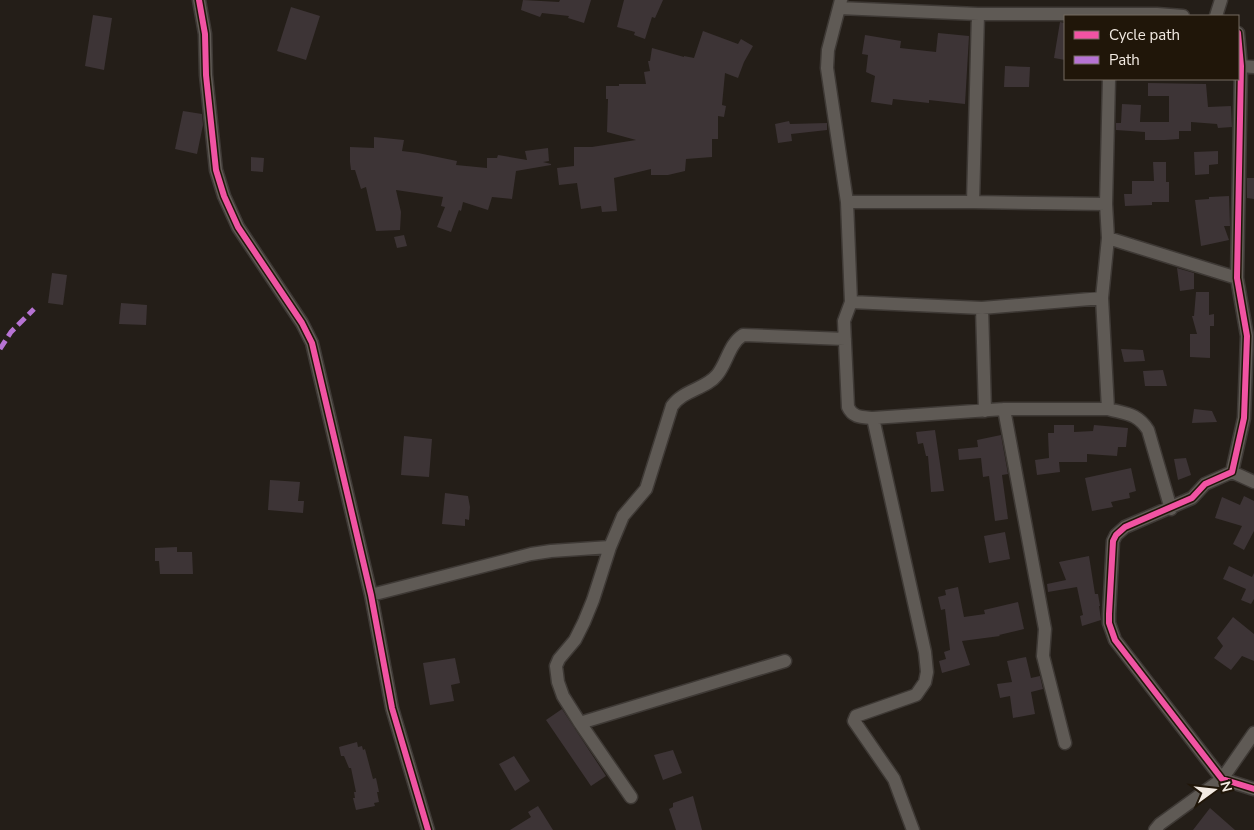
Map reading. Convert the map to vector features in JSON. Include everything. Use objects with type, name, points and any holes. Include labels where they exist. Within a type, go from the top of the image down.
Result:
[{"type":"street","points":[[200,0],[205,34],[206,75],[216,170],[224,196],[238,227],[302,323],[312,344],[371,595],[392,708],[428,830]]},
{"type":"street","points":[[1216,15],[1221,0]]},
{"type":"street","points":[[1064,15],[978,14],[840,4],[828,50],[827,68],[847,202],[852,302],[844,321],[848,407],[851,413],[856,416],[873,418],[1004,409],[1108,409],[1135,416],[1142,420],[1148,430],[1171,508]]},
{"type":"street","points":[[973,202],[978,14]]},
{"type":"street","points":[[1134,15],[1170,15]]},
{"type":"street","points":[[1232,472],[1244,418],[1251,336],[1237,278],[1248,66],[1239,36]]},
{"type":"street","points":[[1108,80],[1106,204],[1108,238],[1102,298],[1108,409]]},
{"type":"street","points":[[847,202],[1106,204]]},
{"type":"street","points":[[1108,238],[1237,278]]},
{"type":"street","points":[[852,302],[982,308],[1102,298]]},
{"type":"street","points":[[982,308],[985,411]]},
{"type":"street","points":[[631,798],[563,696],[558,682],[556,666],[575,640],[594,600],[610,547],[623,516],[646,489],[672,406],[682,396],[716,376],[739,338],[748,334],[845,340]]},
{"type":"street","points":[[1004,409],[1045,628],[1043,656],[1065,743]]},
{"type":"street","points":[[873,418],[925,652],[927,672],[925,682],[916,695],[856,716],[854,721],[894,779],[913,830]]},
{"type":"street","points":[[1254,482],[1232,472],[1205,484],[1192,498],[1125,526],[1116,535],[1112,552],[1109,624],[1115,640],[1222,779],[1254,789]]},
{"type":"street","points":[[371,595],[531,554],[610,547]]},
{"type":"street","points":[[580,724],[785,661]]},
{"type":"street","points":[[1155,830],[1160,824],[1222,779],[1254,733]]},
{"type":"building","points":[[523,0],[559,2],[560,0],[591,0],[584,23],[568,18],[569,16],[542,13],[540,17],[521,10]]},
{"type":"building","points":[[624,0],[663,0],[655,18],[652,17],[645,39],[634,35],[635,32],[617,27]]},
{"type":"building","points":[[291,7],[320,16],[306,60],[277,51]]},
{"type":"building","points":[[93,15],[112,18],[104,70],[85,66]]},
{"type":"building","points":[[1060,22],[1064,23],[1064,60],[1054,58]]},
{"type":"building","points":[[703,31],[738,44],[741,39],[753,46],[738,78],[725,73],[722,105],[726,106],[724,117],[718,116],[718,139],[712,139],[712,157],[686,159],[685,171],[668,175],[651,175],[651,169],[614,178],[617,211],[602,212],[601,206],[581,209],[577,183],[559,185],[557,168],[574,166],[574,147],[592,147],[636,140],[607,132],[608,99],[606,99],[606,86],[646,84],[644,72],[650,71],[648,61],[650,61],[652,48],[694,58]]},
{"type":"building","points":[[938,33],[969,36],[965,104],[893,99],[892,105],[871,102],[875,76],[866,72],[868,55],[862,54],[865,35],[901,41],[900,48],[936,52]]},
{"type":"building","points":[[1005,66],[1030,67],[1029,87],[1004,87]]},
{"type":"building","points":[[1148,83],[1206,84],[1208,107],[1231,106],[1232,127],[1218,128],[1217,124],[1191,122],[1191,131],[1179,131],[1179,139],[1165,140],[1145,140],[1145,132],[1116,130],[1116,123],[1121,123],[1122,104],[1141,105],[1140,122],[1169,122],[1169,96],[1148,96]]},
{"type":"building","points":[[183,111],[202,114],[203,125],[197,154],[175,149]]},
{"type":"building","points":[[789,121],[790,124],[827,123],[827,130],[791,134],[792,141],[778,143],[775,124]]},
{"type":"building","points":[[374,137],[404,140],[402,151],[457,161],[456,165],[487,168],[487,158],[497,158],[498,155],[527,160],[525,151],[548,148],[549,161],[543,162],[551,165],[516,171],[512,199],[492,197],[488,210],[463,202],[451,232],[437,227],[445,207],[441,206],[443,197],[396,190],[401,212],[400,230],[376,231],[366,187],[361,189],[355,170],[351,170],[350,162],[350,147],[374,148]]},
{"type":"building","points":[[1218,151],[1218,164],[1209,165],[1209,174],[1195,175],[1194,152]]},
{"type":"building","points":[[251,157],[264,158],[263,172],[251,171]]},
{"type":"building","points":[[1153,162],[1166,162],[1169,202],[1152,202],[1152,205],[1125,206],[1124,194],[1132,194],[1132,181],[1154,181]]},
{"type":"building","points":[[1247,178],[1254,178],[1254,199],[1247,198]]},
{"type":"building","points":[[1229,196],[1230,226],[1224,226],[1229,240],[1201,246],[1195,200]]},
{"type":"building","points":[[404,235],[407,246],[397,248],[394,237]]},
{"type":"building","points":[[1177,268],[1194,273],[1194,289],[1180,291]]},
{"type":"building","points":[[52,273],[67,275],[63,305],[48,303]]},
{"type":"building","points":[[1196,292],[1209,292],[1209,315],[1214,314],[1214,326],[1210,326],[1210,358],[1190,357],[1190,334],[1197,334],[1192,316],[1194,316]]},
{"type":"building","points":[[121,303],[147,305],[146,325],[119,324]]},
{"type":"building","points":[[1121,349],[1143,350],[1145,361],[1124,362]]},
{"type":"building","points":[[1163,370],[1167,386],[1145,386],[1143,371]]},
{"type":"building","points":[[1194,409],[1212,411],[1217,422],[1192,423]]},
{"type":"building","points":[[1054,425],[1074,425],[1074,432],[1093,431],[1094,425],[1128,428],[1126,447],[1118,447],[1117,456],[1087,454],[1087,462],[1059,462],[1060,472],[1037,475],[1035,460],[1049,458],[1048,433],[1054,433]]},
{"type":"building","points":[[935,430],[944,491],[931,492],[928,456],[926,456],[923,443],[918,444],[916,432]]},
{"type":"building","points":[[1001,435],[1008,474],[1002,475],[1008,519],[995,521],[989,476],[983,477],[981,458],[959,460],[958,449],[978,447],[977,440]]},
{"type":"building","points":[[404,436],[432,439],[429,477],[401,475]]},
{"type":"building","points":[[1186,458],[1191,475],[1178,480],[1174,459]]},
{"type":"building","points":[[1131,468],[1136,491],[1129,493],[1130,498],[1111,502],[1113,507],[1092,511],[1085,478]]},
{"type":"building","points":[[270,480],[300,482],[298,501],[304,501],[303,513],[268,510]]},
{"type":"building","points":[[445,493],[468,496],[470,507],[469,520],[465,519],[465,526],[442,524]]},
{"type":"building","points":[[1244,496],[1254,501],[1254,531],[1244,550],[1233,544],[1242,526],[1215,518],[1222,497],[1240,505]]},
{"type":"building","points":[[1005,532],[1010,559],[989,563],[984,536]]},
{"type":"building","points":[[177,547],[177,552],[192,552],[193,574],[160,574],[159,561],[155,561],[155,548]]},
{"type":"building","points":[[1089,556],[1095,594],[1098,594],[1101,620],[1082,626],[1080,616],[1083,615],[1077,587],[1048,592],[1047,584],[1066,580],[1059,562]]},
{"type":"building","points":[[1229,566],[1252,577],[1254,573],[1254,599],[1251,604],[1241,600],[1246,589],[1223,579]]},
{"type":"building","points":[[958,587],[964,617],[985,614],[984,610],[1018,602],[1024,629],[1000,636],[962,641],[970,665],[942,673],[939,661],[946,659],[944,652],[950,650],[945,609],[941,610],[938,597],[946,595],[945,590]]},
{"type":"building","points":[[1233,617],[1254,634],[1254,661],[1242,656],[1231,670],[1214,658],[1223,646],[1217,638]]},
{"type":"building","points":[[1026,657],[1031,678],[1040,676],[1043,689],[1031,692],[1035,714],[1013,718],[1010,696],[1000,698],[997,684],[1012,682],[1007,661]]},
{"type":"building","points":[[455,658],[460,683],[451,685],[454,701],[430,705],[423,663]]},
{"type":"building","points":[[562,709],[606,776],[591,786],[546,720]]},
{"type":"building","points":[[357,742],[358,747],[362,746],[363,750],[365,749],[373,779],[376,778],[379,802],[374,803],[375,806],[356,810],[353,798],[355,798],[354,792],[356,792],[351,768],[349,768],[344,756],[341,756],[339,747]]},
{"type":"building","points":[[673,750],[682,773],[663,780],[654,755]]},
{"type":"building","points":[[514,756],[530,781],[515,791],[499,764]]},
{"type":"building","points":[[693,796],[702,830],[676,830],[669,809],[673,807],[673,803]]},
{"type":"building","points":[[538,806],[553,830],[510,830],[531,817],[528,812]]},
{"type":"building","points":[[1210,808],[1235,830],[1193,830]]},
{"type":"marked path","points":[[0,349],[11,332],[34,309]]},
{"type":"cycle path","points":[[199,0],[205,34],[206,75],[216,170],[224,196],[238,227],[302,323],[312,343],[371,595],[392,708],[428,830]]},
{"type":"cycle path","points":[[1239,44],[1241,66],[1237,278],[1247,336],[1244,418],[1232,472],[1205,484],[1192,498],[1125,527],[1116,535],[1113,541],[1109,623],[1115,640],[1222,779],[1254,789]]}]
